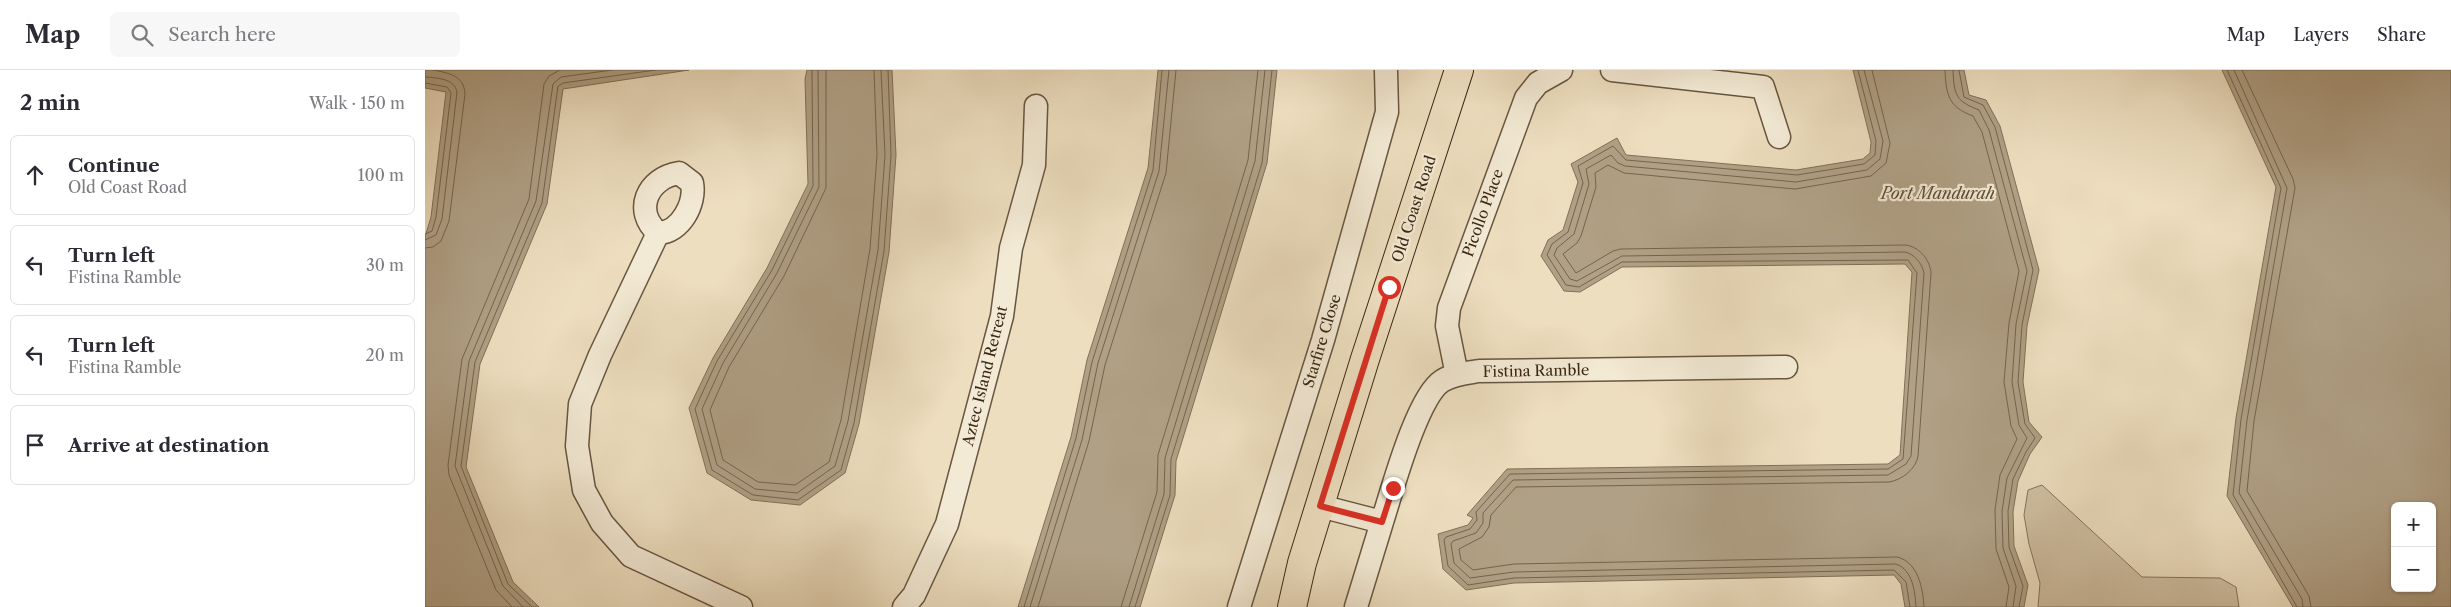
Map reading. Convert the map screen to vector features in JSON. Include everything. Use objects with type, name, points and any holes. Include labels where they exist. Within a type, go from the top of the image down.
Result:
[{"type":"main road","name":"Old Coast Road","points":[[1292,607],[1320,506],[1459,70]]},
{"type":"street","name":"Picollo Place","points":[[1457,375],[1447,326],[1449,308],[1526,98],[1538,83],[1561,70]]},
{"type":"street","points":[[1612,70],[1763,78],[1779,137]]},
{"type":"street","name":"Starfire Close","points":[[1239,607],[1323,340],[1387,112],[1386,71]]},
{"type":"street","name":"Aztec Island Retreat","points":[[904,607],[914,595],[947,524],[1002,316],[1011,248],[1034,165],[1036,106]]},
{"type":"street","points":[[658,233],[600,355],[580,404],[577,446],[584,490],[601,522],[631,556],[741,607]]},
{"type":"street","name":"Fistina Ramble","points":[[1356,607],[1382,522],[1417,420],[1429,394],[1441,382],[1457,375],[1479,371],[1786,367]]},
{"type":"street","points":[[1320,506],[1382,522]]},
{"type":"shaded area","points":[[2042,485],[2142,577],[2220,578],[2236,587],[2239,607],[2038,607],[2040,583],[2029,544],[2024,515],[2028,490]]},
{"type":"water","points":[[425,70],[689,70],[563,89],[547,204],[480,364],[466,467],[513,582],[539,607],[425,607],[425,237],[431,217],[446,92],[425,88]]},
{"type":"water","points":[[807,70],[892,70],[896,155],[889,252],[859,424],[845,473],[800,505],[751,500],[707,473],[689,408],[713,358],[767,268],[808,184],[805,79]]},
{"type":"water","points":[[1158,70],[1277,70],[1267,163],[1176,461],[1175,495],[1140,607],[1018,607],[1071,437],[1087,360],[1148,168]]},
{"type":"water","name":"Port Mandurah","points":[[1853,70],[1964,70],[1969,95],[1986,100],[2000,126],[2039,270],[2027,326],[2023,382],[2029,422],[2042,437],[2030,454],[2018,481],[2013,512],[2014,546],[2028,585],[2024,607],[1905,607],[1901,584],[1894,575],[1514,583],[1466,590],[1443,569],[1438,534],[1468,525],[1473,518],[1467,515],[1507,469],[1888,464],[1900,455],[1912,272],[1905,264],[1622,267],[1580,292],[1564,291],[1541,256],[1548,240],[1563,230],[1578,182],[1571,164],[1617,138],[1626,155],[1796,170],[1863,159],[1870,153],[1871,142]]},
{"type":"water","points":[[2222,70],[2451,70],[2451,607],[2293,607],[2227,496],[2236,418],[2276,187]]},
{"type":"route","points":[[1389,287],[1320,506],[1382,522],[1393,488]]}]
